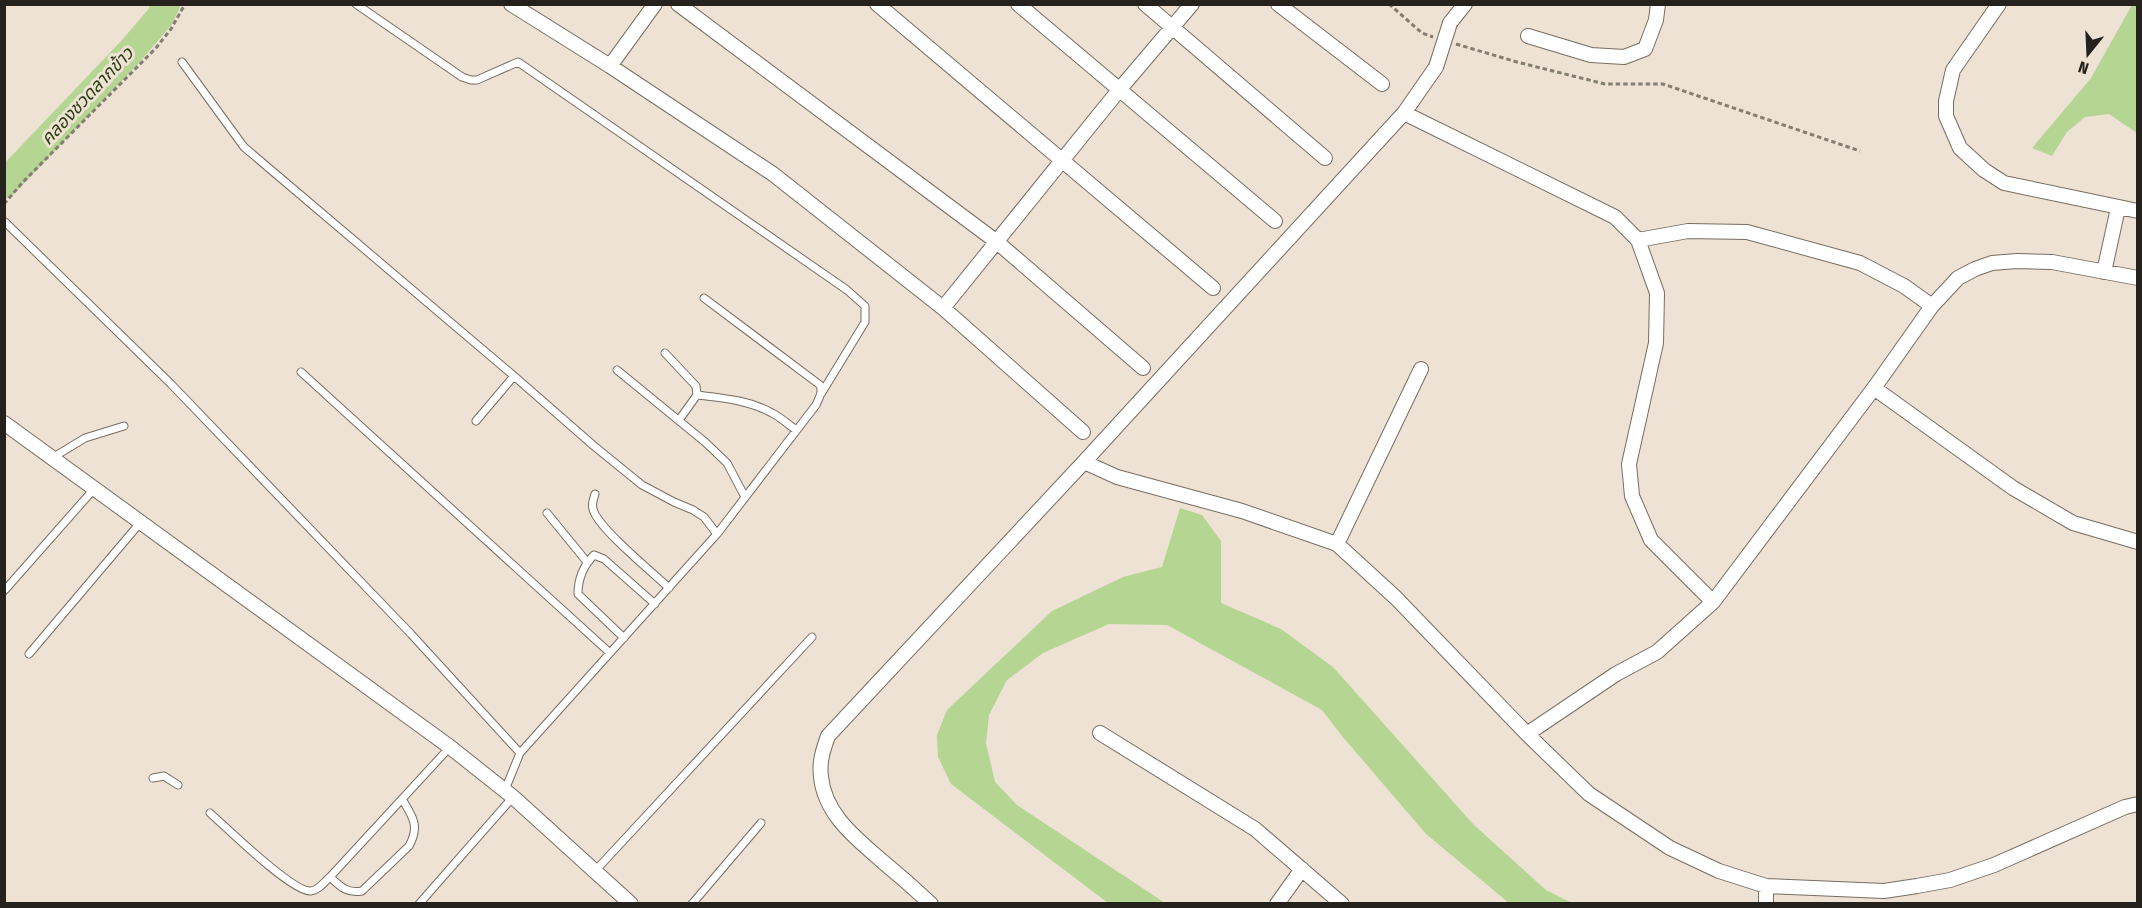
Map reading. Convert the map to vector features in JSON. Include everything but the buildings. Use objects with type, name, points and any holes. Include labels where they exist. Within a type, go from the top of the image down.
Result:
[{"type":"street","points":[[511,4],[610,66],[773,174],[943,308],[1083,432]]},
{"type":"street","points":[[610,66],[655,4]]},
{"type":"street","points":[[678,4],[998,242],[1143,368]]},
{"type":"street","points":[[877,4],[1213,288]]},
{"type":"street","points":[[1018,4],[1275,221]]},
{"type":"street","points":[[1145,4],[1325,158]]},
{"type":"street","points":[[943,308],[1119,90],[1192,4]]},
{"type":"street","points":[[1278,4],[1382,84]]},
{"type":"street","points":[[932,903],[847,830],[834,813],[826,797],[821,778],[820,760],[828,736],[1084,462],[1404,113],[1436,67],[1450,23],[1465,4]]},
{"type":"street","points":[[1528,36],[1591,55],[1624,57],[1645,49],[1656,20],[1658,4]]},
{"type":"street","points":[[1999,4],[1953,70],[1946,101],[1946,116],[1960,148],[1984,170],[2004,183],[2116,215],[2138,212]]},
{"type":"street","points":[[1404,113],[1615,217],[1638,240],[1657,292],[1656,343],[1629,464],[1632,496],[1651,540],[1713,602]]},
{"type":"street","points":[[2105,266],[2116,215]]},
{"type":"street","points":[[1638,240],[1688,231],[1747,232],[1860,262],[1905,286],[1932,306]]},
{"type":"street","points":[[1527,734],[1616,674],[1657,652],[1713,602],[1874,388],[1932,306],[1958,278],[1975,268],[1992,263],[2017,261],[2105,266],[2138,278]]},
{"type":"street","points":[[1337,544],[1421,369]]},
{"type":"street","points":[[1874,388],[2013,488],[2073,523],[2138,542]]},
{"type":"street","points":[[4,423],[450,747],[509,793],[631,903]]},
{"type":"street","points":[[1084,462],[1117,477],[1242,511],[1337,544],[1396,598],[1527,734],[1589,794],[1670,848],[1719,871],[1766,886],[1884,891],[1950,880],[1994,865],[2125,807],[2138,804]]},
{"type":"street","points":[[1100,733],[1255,829],[1342,903]]},
{"type":"street","points":[[1277,903],[1302,869]]},
{"type":"street","points":[[1766,886],[1766,903]]},
{"type":"lane","points":[[356,4],[462,77],[477,80],[518,62],[847,290],[865,306],[865,322],[816,405],[717,534],[520,753],[509,793],[419,903]]},
{"type":"lane","points":[[182,62],[244,147],[594,446],[634,478],[660,495],[704,517],[717,534]]},
{"type":"lane","points":[[5,222],[171,384],[411,634],[520,753]]},
{"type":"lane","points":[[704,298],[820,385],[821,394]]},
{"type":"lane","points":[[664,353],[696,386],[697,395],[679,420]]},
{"type":"lane","points":[[617,370],[679,420],[727,463],[745,497]]},
{"type":"lane","points":[[301,372],[610,653]]},
{"type":"lane","points":[[476,421],[514,376]]},
{"type":"lane","points":[[697,395],[735,400],[757,406],[773,413],[795,430]]},
{"type":"lane","points":[[52,458],[85,438],[124,426]]},
{"type":"lane","points":[[4,591],[94,489]]},
{"type":"lane","points":[[595,494],[592,510],[597,517],[611,534],[669,588]]},
{"type":"lane","points":[[547,513],[587,562]]},
{"type":"lane","points":[[28,654],[140,523]]},
{"type":"lane","points":[[624,638],[578,594],[578,583],[587,562],[594,555],[604,559],[655,604]]},
{"type":"lane","points":[[596,870],[812,637]]},
{"type":"lane","points":[[210,813],[291,885],[311,891],[318,889],[330,877],[450,747]]},
{"type":"lane","points":[[153,778],[164,776],[178,785]]},
{"type":"lane","points":[[330,877],[352,893],[362,891],[409,846],[414,837],[415,826],[402,799]]},
{"type":"lane","points":[[692,903],[761,823]]},
{"type":"path","points":[[4,204],[156,48],[171,29],[185,4]]},
{"type":"path","points":[[1389,4],[1422,33],[1443,40]]},
{"type":"path","points":[[1454,43],[1517,62],[1605,84],[1663,84],[1860,151]]},
{"type":"shaded area","points":[[2132,5],[2138,5],[2137,133],[2109,114],[2085,117],[2067,132],[2052,156],[2032,148],[2091,78]]},
{"type":"shaded area","points":[[1180,508],[1202,515],[1221,541],[1221,603],[1281,629],[1333,667],[1474,825],[1546,890],[1572,903],[1509,903],[1426,834],[1322,710],[1167,625],[1109,624],[1043,653],[1007,680],[989,715],[986,743],[995,782],[1017,805],[1165,903],[1108,903],[951,784],[938,757],[937,735],[947,710],[1052,611],[1123,577],[1162,567]]},
{"type":"waterway","name":"คลองชวดลากข้าว","points":[[4,184],[130,52],[160,17],[166,4]]}]
